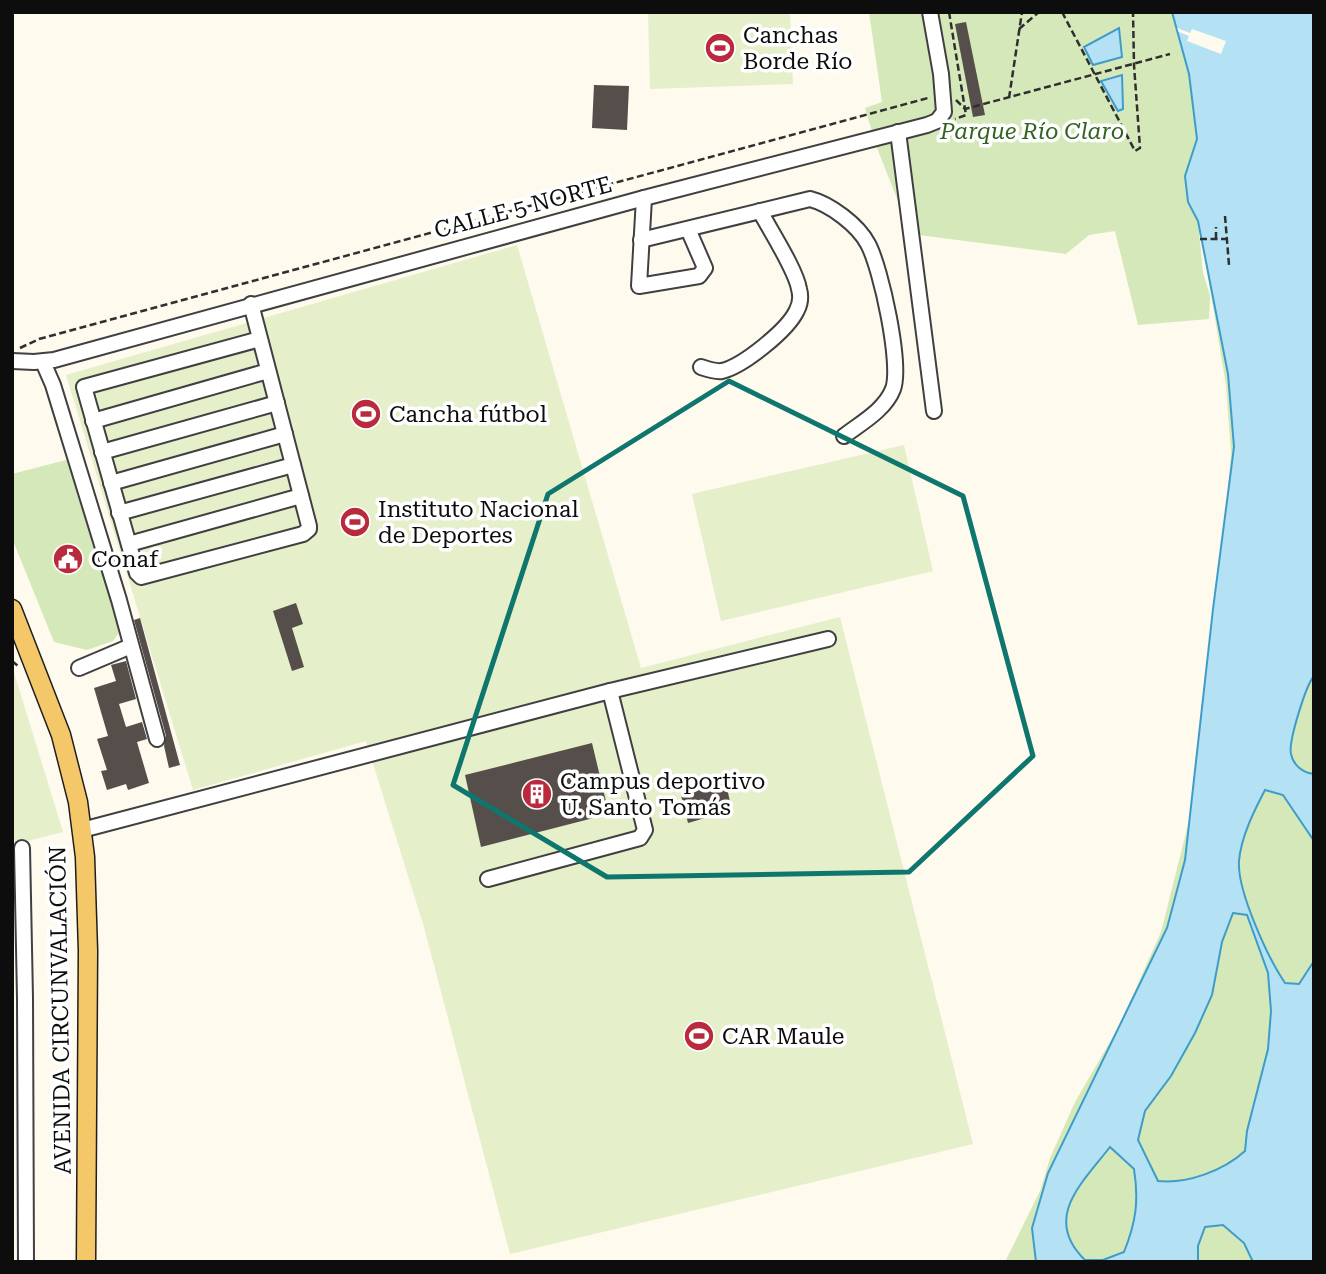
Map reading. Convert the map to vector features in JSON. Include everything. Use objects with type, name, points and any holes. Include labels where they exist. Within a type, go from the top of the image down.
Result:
[{"type":"main road","name":"AVENIDA CIRCUNVALACIÓN","points":[[12,609],[61,735],[71,768],[82,830],[87,884],[88,951],[86,1262]]},
{"type":"main road","name":"AVENIDA CIRCUNVALACIÓN","points":[[12,622],[24,641]]},
{"type":"street","points":[[930,12],[944,93]]},
{"type":"street","name":"CALLE 5 NORTE","points":[[13,356],[43,362],[937,121],[944,112],[944,93]]},
{"type":"street","points":[[898,132],[934,411]]},
{"type":"street","points":[[644,198],[639,286],[699,276],[705,268],[688,229]]},
{"type":"street","points":[[641,240],[810,199],[821,202],[857,228],[869,244],[884,290],[897,378],[887,403],[844,436]]},
{"type":"street","points":[[701,367],[718,372],[733,366],[765,345],[790,321],[797,310],[800,302],[797,281],[760,211]]},
{"type":"street","points":[[251,304],[309,526],[303,534],[143,578],[137,573],[85,386],[260,339]]},
{"type":"street","points":[[43,362],[61,412],[157,739]]},
{"type":"street","points":[[93,421],[268,371]]},
{"type":"street","points":[[102,452],[277,403]]},
{"type":"street","points":[[111,483],[285,434]]},
{"type":"street","points":[[119,513],[293,465]]},
{"type":"street","points":[[129,544],[301,496]]},
{"type":"street","points":[[82,830],[610,691],[828,639]]},
{"type":"street","points":[[79,668],[131,646]]},
{"type":"street","points":[[488,879],[643,835],[645,830],[610,691]]},
{"type":"street","points":[[22,848],[17,900],[18,1092],[19,1182],[26,1262]]},
{"type":"path","points":[[1009,97],[1022,12]]},
{"type":"path","points":[[1019,29],[1039,12]]},
{"type":"path","points":[[1062,12],[1135,151],[1140,148],[1133,65],[1133,12]]},
{"type":"path","points":[[13,356],[38,339],[944,93],[960,101],[965,109],[1170,54]]},
{"type":"path","points":[[1225,216],[1229,265]]},
{"type":"path","points":[[1216,227],[1216,239]]},
{"type":"path","points":[[1200,239],[1228,239]]},
{"type":"path","points":[[12,661],[19,668]]},
{"type":"highlighted area","points":[[729,381],[963,496],[1033,756],[909,872],[607,877],[453,785],[548,494]]},
{"type":"green space","name":"Canchas Borde Río","points":[[648,12],[790,12],[793,84],[650,89]]},
{"type":"green space","name":"Parque Río Claro","points":[[869,12],[1172,12],[1179,32],[1314,12],[1314,1262],[1005,1262],[1040,1191],[1050,1158],[1075,1102],[1118,1028],[1161,932],[1189,821],[1212,691],[1231,454],[1226,385],[1197,210],[1203,273],[1210,295],[1209,319],[1138,325],[1115,231],[1089,235],[1066,254],[911,234],[877,148],[865,108],[882,102]]},
{"type":"green space","points":[[517,245],[641,668],[840,617],[973,1144],[510,1254],[424,927],[366,741],[193,790],[66,375]]},
{"type":"green space","points":[[904,445],[933,571],[721,621],[692,494]]},
{"type":"green space","points":[[70,459],[121,630],[113,641],[87,650],[54,642],[12,538],[12,474]]},
{"type":"green space","points":[[12,666],[63,832],[12,845]]},
{"type":"water","points":[[1172,12],[1314,12],[1314,676],[1298,714],[1291,754],[1299,768],[1314,774],[1314,841],[1283,795],[1265,790],[1245,834],[1239,861],[1248,906],[1270,958],[1285,983],[1299,984],[1314,961],[1314,1262],[1253,1262],[1244,1243],[1223,1225],[1205,1227],[1198,1246],[1198,1262],[1036,1262],[1032,1228],[1048,1173],[1167,928],[1185,860],[1234,447],[1228,374],[1198,221],[1188,202],[1185,176],[1197,139],[1189,74]],"holes":[[[1233,913],[1247,915],[1268,973],[1271,1011],[1268,1049],[1247,1131],[1245,1151],[1226,1165],[1204,1175],[1158,1181],[1138,1140],[1145,1111],[1171,1076],[1212,995],[1222,942]],[[1110,1147],[1134,1169],[1134,1221],[1124,1252],[1103,1260],[1085,1260],[1073,1245],[1067,1230],[1067,1215],[1078,1188]]]},
{"type":"water","points":[[1119,28],[1122,57],[1093,65],[1084,47]]},
{"type":"water","points":[[1122,75],[1123,109],[1118,111],[1101,81]]},
{"type":"pier","points":[[1177,28],[1190,33],[1192,29],[1226,41],[1221,54],[1187,41],[1189,36],[1179,32]]},
{"type":"building","points":[[966,22],[985,115],[973,117],[955,24]]},
{"type":"building","points":[[594,85],[629,86],[627,130],[592,128]]},
{"type":"building","points":[[296,603],[303,624],[292,628],[304,667],[292,671],[273,611]]},
{"type":"building","points":[[140,618],[180,765],[169,768],[164,746],[166,736],[134,620]]},
{"type":"building","points":[[126,661],[136,699],[119,704],[126,727],[142,722],[147,739],[137,742],[149,783],[128,790],[126,784],[107,790],[101,771],[107,770],[97,739],[108,736],[94,688],[116,681],[111,665]]},
{"type":"building","name":"Campus deportivo U. Santo Tomás","points":[[592,743],[609,814],[481,847],[465,775]]},
{"type":"building","points":[[726,783],[730,802],[702,809],[705,818],[688,823],[681,795]]},
{"type":"place","name":"Canchas Borde Río","points":[[720,48]]},
{"type":"place","name":"Cancha fútbol","points":[[366,414]]},
{"type":"place","name":"Instituto Nacional de Deportes","points":[[355,522]]},
{"type":"place","name":"Conaf","points":[[68,559]]},
{"type":"place","name":"Campus deportivo U. Santo Tomás","points":[[537,794]]},
{"type":"place","name":"CAR Maule","points":[[699,1036]]}]
